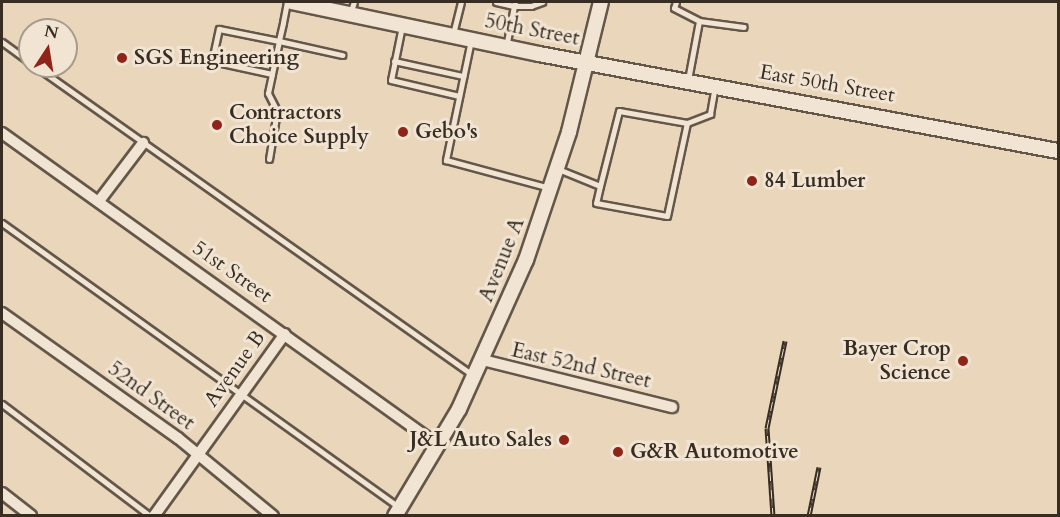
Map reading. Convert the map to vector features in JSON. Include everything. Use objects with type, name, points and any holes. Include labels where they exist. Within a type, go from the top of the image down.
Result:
[{"type":"main road","name":"50th Street","points":[[290,2],[352,8],[402,25],[588,63]]},
{"type":"main road","name":"Avenue A","points":[[397,512],[438,445],[475,377],[552,188],[588,63],[601,2]]},
{"type":"main road","name":"East 50th Street","points":[[588,63],[716,85],[1059,152]]},
{"type":"street","name":"51st Street","points":[[2,133],[438,445]]},
{"type":"street","points":[[99,201],[143,143]]},
{"type":"street","name":"52nd Street","points":[[2,313],[197,455],[273,516]]},
{"type":"street","name":"Avenue B","points":[[152,516],[285,334]]},
{"type":"street","name":"East 52nd Street","points":[[483,360],[672,406]]},
{"type":"street","points":[[2,494],[31,516]]},
{"type":"lane","points":[[269,159],[277,111],[268,93],[290,2]]},
{"type":"lane","points":[[453,36],[460,2]]},
{"type":"lane","points":[[499,2],[514,4],[542,2]]},
{"type":"lane","points":[[676,2],[674,8],[699,21],[744,27]]},
{"type":"lane","points":[[506,46],[514,4]]},
{"type":"lane","points":[[688,80],[699,21]]},
{"type":"lane","points":[[402,25],[394,61],[393,82],[459,96]]},
{"type":"lane","points":[[272,74],[212,61],[219,29],[342,55]]},
{"type":"lane","points":[[471,39],[446,160],[552,188]]},
{"type":"lane","points":[[2,42],[18,53]]},
{"type":"lane","points":[[394,61],[463,76]]},
{"type":"lane","points":[[52,78],[475,377]]},
{"type":"lane","points":[[687,123],[667,216],[596,203],[619,111],[687,123],[710,114],[716,85]]},
{"type":"lane","points":[[558,169],[600,186]]},
{"type":"lane","points":[[2,223],[397,512]]},
{"type":"lane","points":[[2,404],[152,516]]},
{"type":"railway","points":[[773,516],[767,428],[785,341]]},
{"type":"railway","points":[[809,516],[819,467]]},
{"type":"place","name":"SGS Engineering","points":[[122,58]]},
{"type":"place","name":"Contractors Choice Supply","points":[[217,125]]},
{"type":"place","name":"Gebo's","points":[[403,132]]},
{"type":"place","name":"84 Lumber","points":[[752,181]]},
{"type":"place","name":"Bayer Crop Science","points":[[963,361]]},
{"type":"place","name":"J&L Auto Sales","points":[[564,440]]},
{"type":"place","name":"G&R Automotive","points":[[618,452]]}]
